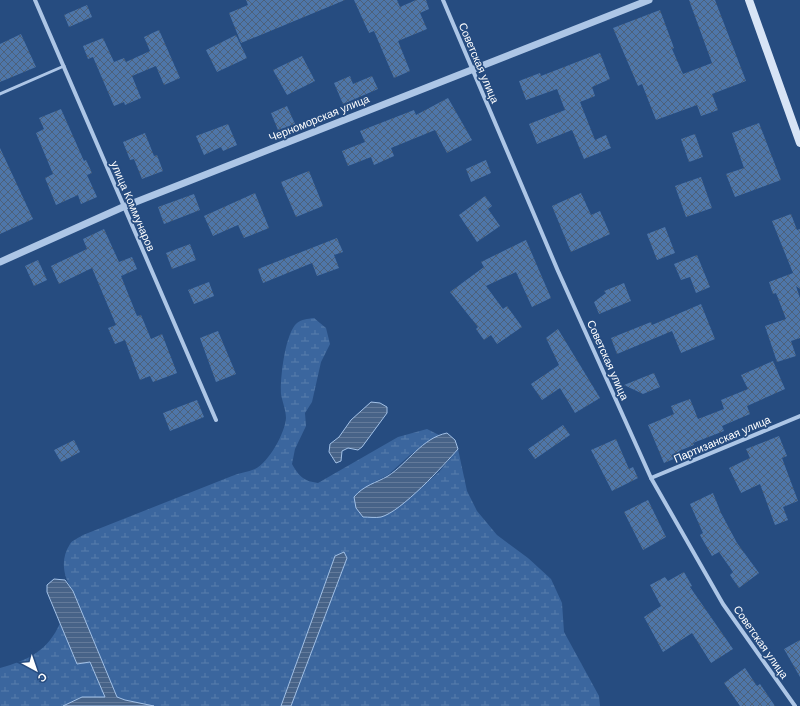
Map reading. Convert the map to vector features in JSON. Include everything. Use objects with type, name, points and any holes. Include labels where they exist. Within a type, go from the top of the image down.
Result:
[{"type":"main road","points":[[749,0],[800,143]]},
{"type":"street","name":"улица Коммунаров","points":[[35,0],[216,420]]},
{"type":"street","name":"Советская улица","points":[[443,0],[558,271],[651,478],[723,604],[795,706]]},
{"type":"street","name":"Черноморская улица","points":[[0,262],[123,207],[649,0]]},
{"type":"street","name":"Партизанская улица","points":[[651,478],[800,416]]},
{"type":"lane","points":[[0,94],[64,66]]},
{"type":"green space","points":[[314,318],[326,328],[330,344],[321,362],[312,402],[305,413],[306,426],[295,449],[292,464],[297,472],[305,479],[318,483],[398,437],[427,429],[439,435],[410,455],[388,475],[374,482],[397,508],[439,472],[458,449],[467,491],[477,511],[497,535],[528,558],[551,579],[562,603],[564,632],[599,696],[600,706],[291,706],[347,558],[344,552],[335,556],[281,706],[154,706],[117,697],[65,574],[65,556],[70,544],[72,541],[83,535],[232,476],[255,469],[266,460],[279,439],[285,424],[286,415],[281,394],[281,387],[282,368],[289,336],[297,323]]},
{"type":"green space","points":[[60,623],[77,664],[90,662],[106,697],[82,697],[63,706],[0,706],[0,668],[20,662],[36,653],[50,641]]},
{"type":"shaded area","points":[[371,402],[380,403],[387,407],[387,413],[362,447],[358,450],[348,448],[342,451],[341,461],[336,463],[329,452],[330,444],[339,437],[351,420]]},
{"type":"shaded area","points":[[447,433],[455,440],[458,449],[433,476],[400,507],[381,517],[363,517],[356,508],[354,497],[358,493],[395,471],[430,440]]},
{"type":"shaded area","points":[[344,552],[347,558],[291,706],[281,706],[335,556]]},
{"type":"shaded area","points":[[54,579],[65,580],[73,591],[117,697],[154,706],[63,706],[82,697],[105,697],[90,662],[77,664],[47,592],[47,585]]},
{"type":"building","points":[[246,0],[345,0],[241,43],[229,13],[248,5]]},
{"type":"building","points":[[354,0],[397,0],[400,7],[416,0],[426,0],[429,9],[420,13],[427,29],[398,41],[410,71],[394,78],[374,31],[369,33]]},
{"type":"building","points":[[689,0],[715,0],[746,81],[712,94],[718,110],[701,116],[697,105],[656,120],[642,84],[638,86],[613,28],[660,10],[674,48],[672,49],[683,74],[712,63]]},
{"type":"building","points":[[87,5],[92,17],[69,27],[64,15]]},
{"type":"building","points":[[159,30],[180,78],[164,85],[156,66],[132,76],[141,98],[125,105],[124,102],[114,106],[93,57],[88,59],[83,46],[103,38],[114,62],[124,58],[126,62],[150,51],[144,37]]},
{"type":"building","points":[[21,34],[36,67],[0,82],[0,44]]},
{"type":"building","points":[[236,35],[247,58],[217,72],[206,50]]},
{"type":"building","points":[[600,53],[610,79],[592,87],[595,96],[580,102],[595,140],[606,135],[611,148],[584,159],[572,130],[537,144],[529,124],[565,110],[557,89],[526,100],[519,81],[540,73],[541,76]]},
{"type":"building","points":[[302,56],[315,81],[287,95],[273,70]]},
{"type":"building","points":[[350,76],[353,84],[372,76],[378,89],[343,104],[334,83]]},
{"type":"building","points":[[448,98],[472,140],[447,153],[435,130],[391,148],[394,156],[374,165],[371,157],[348,166],[342,151],[365,142],[360,131],[414,110],[416,115]]},
{"type":"building","points":[[287,106],[295,124],[278,130],[271,113]]},
{"type":"building","points":[[61,109],[84,161],[86,160],[92,173],[87,175],[97,197],[81,204],[78,195],[56,205],[45,178],[53,174],[36,133],[44,129],[39,118]]},
{"type":"building","points":[[759,123],[781,180],[735,197],[726,174],[744,168],[732,133]]},
{"type":"building","points":[[228,124],[237,145],[223,151],[221,147],[204,155],[196,136]]},
{"type":"building","points":[[145,133],[154,156],[157,155],[163,171],[142,179],[134,159],[130,160],[123,142]]},
{"type":"building","points":[[695,134],[703,157],[689,162],[681,139]]},
{"type":"building","points":[[0,148],[33,219],[0,234]]},
{"type":"building","points":[[486,160],[491,173],[471,182],[466,169]]},
{"type":"building","points":[[309,171],[323,206],[296,217],[281,182]]},
{"type":"building","points":[[701,177],[712,208],[686,217],[675,186]]},
{"type":"building","points":[[255,193],[269,228],[244,238],[238,225],[213,236],[204,216]]},
{"type":"building","points":[[581,193],[591,215],[600,211],[610,234],[571,252],[552,206]]},
{"type":"building","points":[[194,194],[200,210],[164,224],[158,207]]},
{"type":"building","points":[[485,196],[492,206],[488,209],[500,226],[477,242],[459,215]]},
{"type":"building","points":[[791,214],[797,230],[800,229],[800,289],[796,286],[800,298],[800,338],[791,341],[796,356],[777,362],[765,326],[786,319],[776,293],[773,294],[769,282],[793,273],[772,221]]},
{"type":"building","points":[[665,227],[675,253],[657,260],[647,234]]},
{"type":"building","points":[[104,229],[119,262],[132,257],[137,269],[121,276],[137,316],[141,315],[151,339],[162,334],[177,373],[153,382],[150,376],[140,380],[125,340],[115,344],[108,328],[116,325],[92,268],[59,284],[51,266],[87,249],[83,239]]},
{"type":"building","points":[[337,238],[343,252],[334,255],[339,268],[317,276],[312,263],[263,283],[258,269]]},
{"type":"building","points":[[526,240],[551,298],[532,307],[516,272],[486,286],[503,309],[507,306],[522,327],[497,344],[491,335],[484,340],[476,329],[478,327],[450,292],[484,267],[481,262]]},
{"type":"building","points":[[190,244],[196,260],[172,269],[166,253]]},
{"type":"building","points":[[697,255],[710,287],[696,293],[690,277],[681,280],[674,264]]},
{"type":"building","points":[[38,260],[47,280],[34,286],[25,266]]},
{"type":"building","points":[[209,282],[214,296],[194,304],[188,290]]},
{"type":"building","points":[[624,283],[631,301],[599,314],[594,302],[606,293],[604,291]]},
{"type":"building","points":[[701,304],[715,339],[681,353],[672,331],[617,354],[611,338],[651,322],[652,325]]},
{"type":"building","points":[[558,329],[600,398],[575,413],[560,388],[542,400],[531,384],[559,365],[546,338]]},
{"type":"building","points":[[218,331],[236,374],[216,382],[200,338]]},
{"type":"building","points":[[773,361],[785,389],[747,406],[750,414],[722,426],[724,431],[693,443],[694,445],[679,451],[681,456],[664,463],[648,425],[674,414],[671,406],[690,399],[698,419],[724,409],[721,400],[748,389],[741,375]]},
{"type":"building","points":[[654,373],[660,387],[643,394],[624,385]]},
{"type":"building","points":[[197,400],[204,417],[170,431],[163,413]]},
{"type":"building","points":[[563,425],[570,435],[535,459],[528,449]]},
{"type":"building","points":[[779,436],[787,456],[782,458],[798,501],[783,507],[788,520],[775,525],[760,484],[741,493],[729,468],[750,458],[746,449]]},
{"type":"building","points":[[616,439],[629,469],[633,467],[638,478],[612,491],[591,450]]},
{"type":"building","points":[[74,440],[80,452],[61,462],[54,450]]},
{"type":"building","points":[[713,493],[721,513],[737,543],[759,573],[739,588],[730,575],[733,572],[719,552],[712,556],[700,535],[703,533],[690,504]]},
{"type":"building","points":[[648,500],[666,537],[643,550],[624,512]]},
{"type":"building","points":[[684,572],[692,586],[690,587],[733,649],[711,663],[692,633],[663,652],[644,617],[661,606],[650,585],[665,577],[668,581]]},
{"type":"building","points":[[800,640],[800,677],[784,649]]},
{"type":"building","points":[[745,668],[757,686],[760,684],[775,706],[740,706],[724,683]]}]
